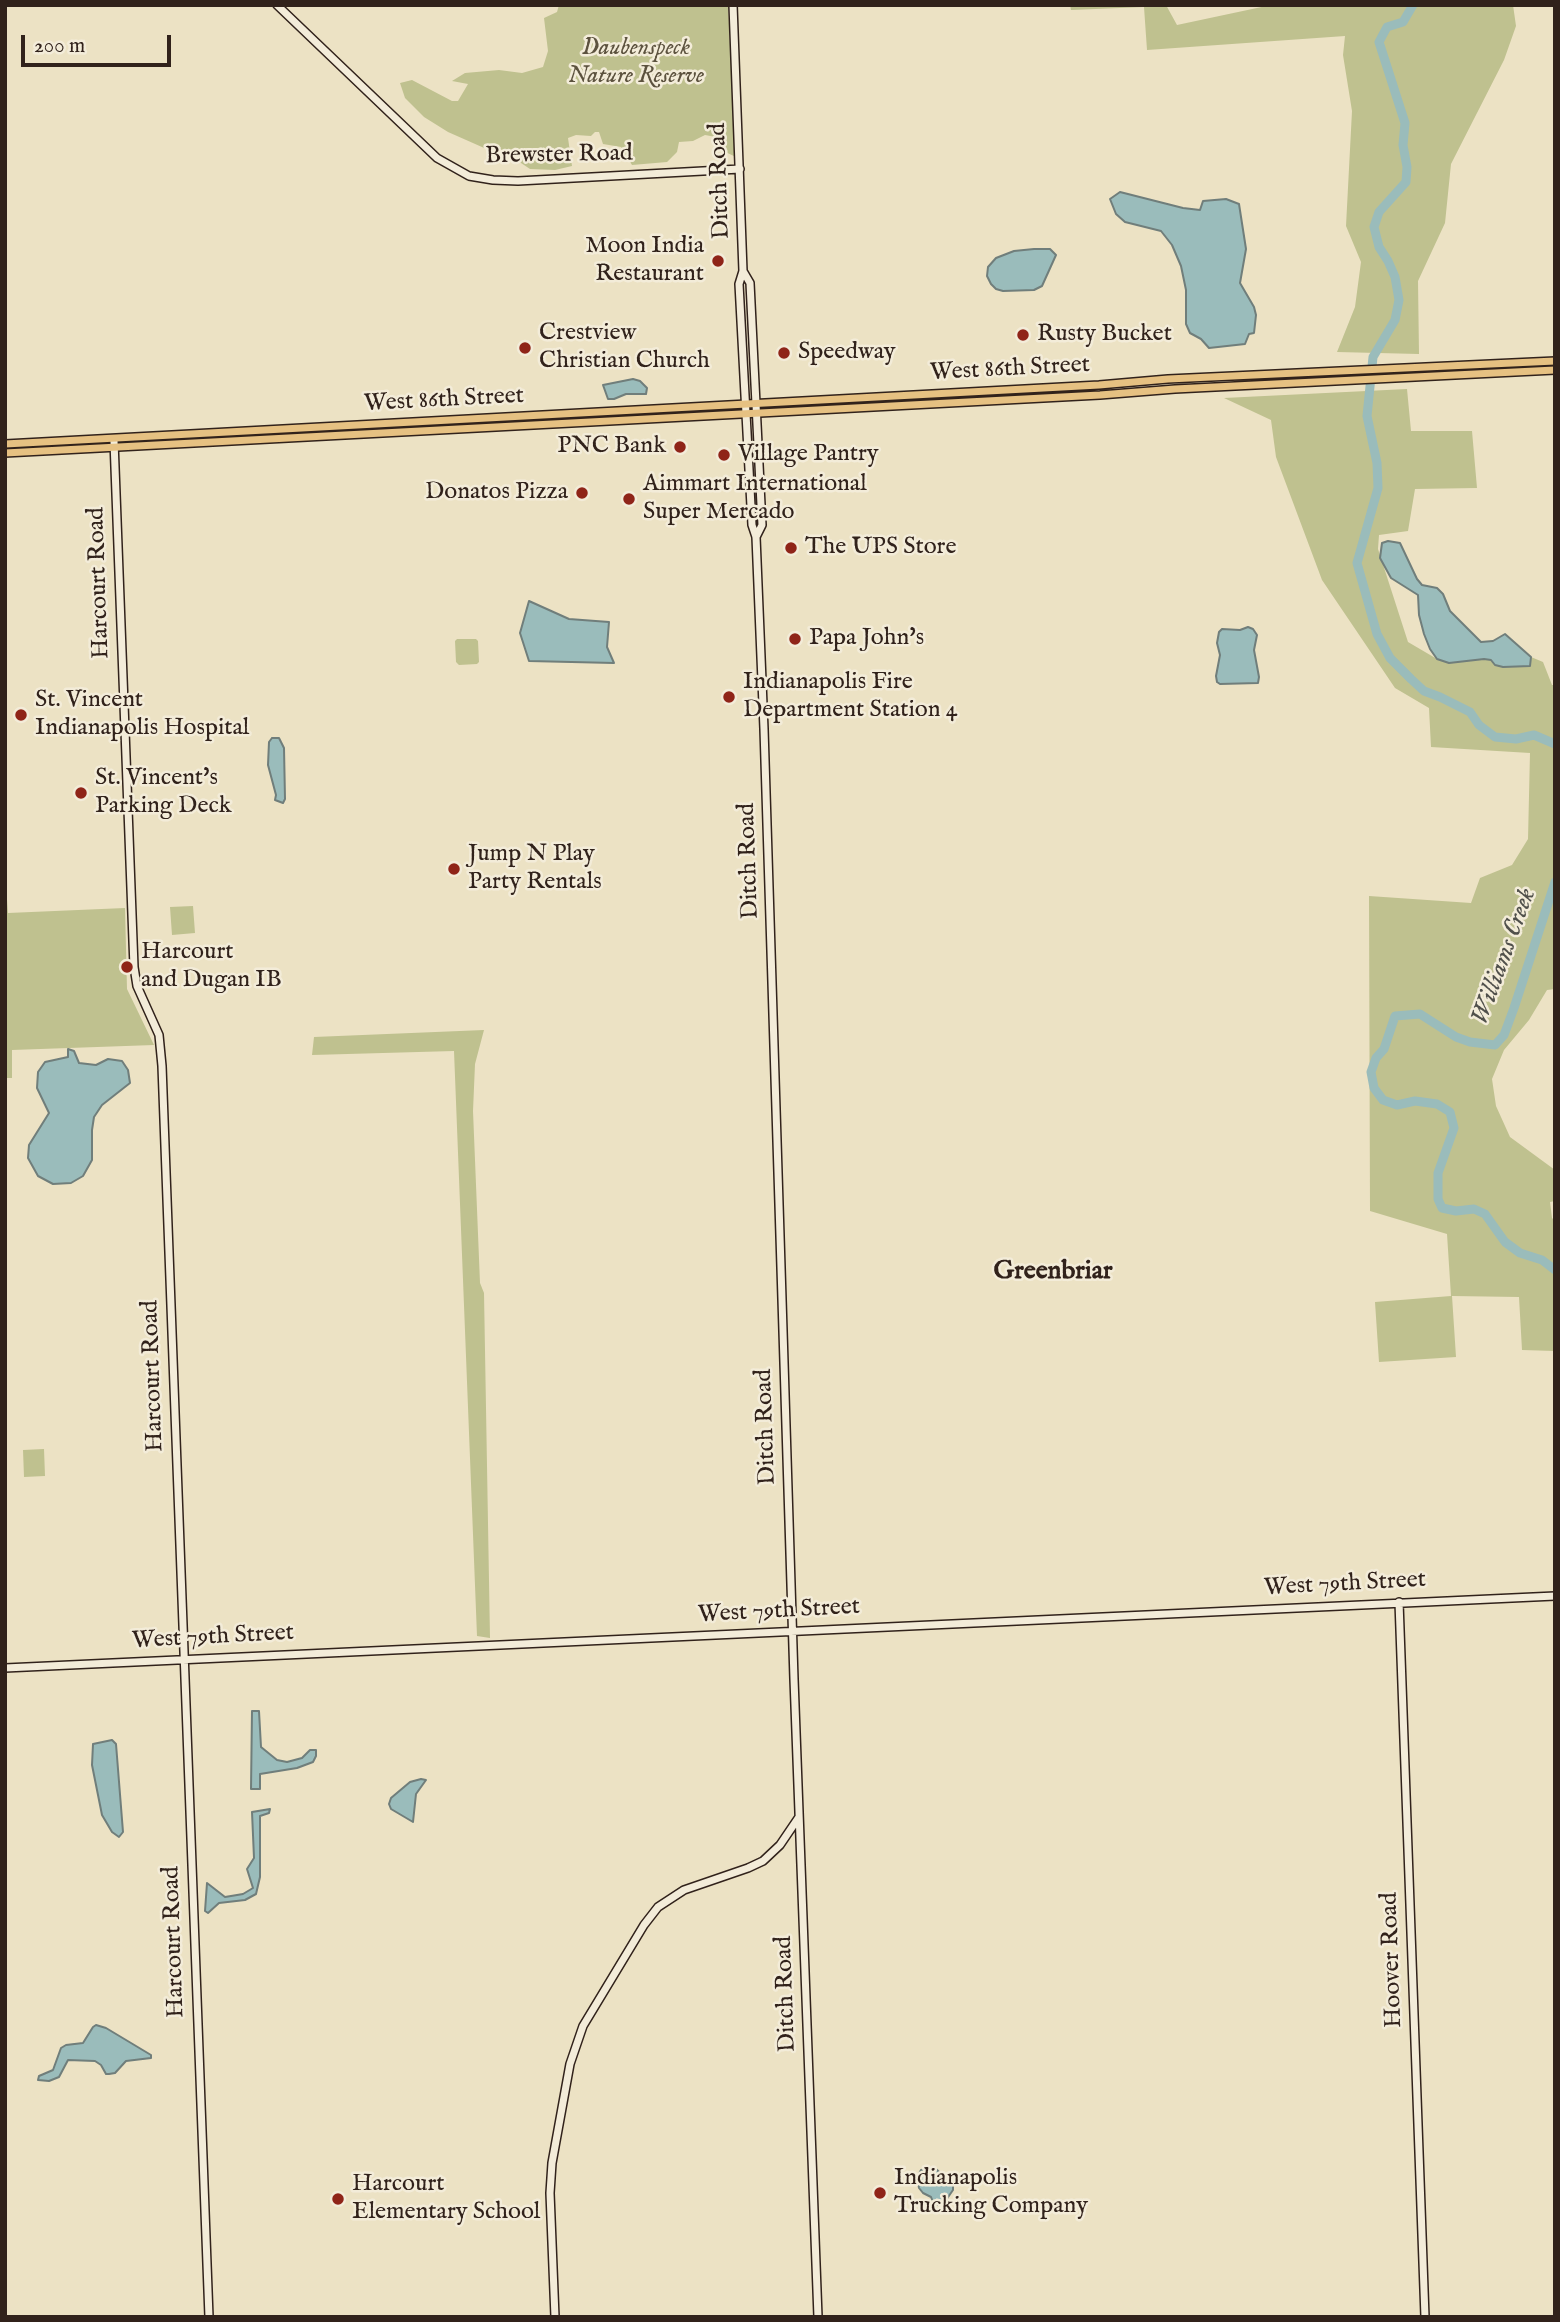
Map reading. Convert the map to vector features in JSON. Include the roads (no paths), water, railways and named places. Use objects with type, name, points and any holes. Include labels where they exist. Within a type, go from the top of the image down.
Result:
[{"type":"main road","name":"Brewster Road","points":[[277,5],[437,158],[469,176],[505,181],[740,169]]},
{"type":"main road","name":"Ditch Road","points":[[733,5],[743,271],[739,284],[752,526],[756,537],[818,2317]]},
{"type":"main road","name":"Ditch Road","points":[[743,271],[750,283],[757,413],[762,525],[756,537]]},
{"type":"main road","name":"West 86th Street","points":[[5,444],[1099,385],[1168,379],[1555,361]]},
{"type":"main road","name":"West 86th Street","points":[[5,453],[1555,370]]},
{"type":"main road","name":"Harcourt Road","points":[[114,438],[135,978],[159,1035],[162,1066],[209,2317]]},
{"type":"main road","name":"West 79th Street","points":[[5,1668],[1555,1596]]},
{"type":"main road","name":"Hoover Road","points":[[1398,1602],[1425,2317]]},
{"type":"main road","points":[[555,2317],[550,2193],[552,2156],[572,2055],[585,2021],[643,1925],[659,1907],[680,1892],[763,1861],[780,1845],[799,1817]]},
{"type":"water","points":[[1120,192],[1200,210],[1203,201],[1226,199],[1239,204],[1246,249],[1240,283],[1256,315],[1254,333],[1249,334],[1245,344],[1209,348],[1201,339],[1190,333],[1186,324],[1186,290],[1181,266],[1172,245],[1161,231],[1125,222],[1116,214],[1110,199]]},
{"type":"water","points":[[1050,249],[1056,255],[1042,286],[1034,290],[1003,291],[991,284],[987,276],[988,267],[996,258],[1014,251]]},
{"type":"water","points":[[633,379],[640,381],[647,388],[646,394],[626,394],[608,399],[603,385]]},
{"type":"water","points":[[1382,543],[1400,543],[1417,579],[1422,585],[1437,588],[1443,594],[1450,611],[1481,642],[1493,641],[1505,634],[1531,657],[1530,666],[1503,667],[1484,659],[1449,663],[1437,659],[1424,634],[1418,595],[1391,578],[1380,558]]},
{"type":"water","points":[[529,601],[569,619],[609,622],[607,647],[614,663],[529,661],[520,633]]},
{"type":"water","points":[[1248,627],[1257,635],[1254,650],[1258,683],[1220,684],[1216,676],[1220,655],[1217,643],[1219,632],[1222,629],[1240,630]]},
{"type":"water","points":[[272,738],[279,738],[284,748],[283,803],[275,800],[268,765],[269,742]]},
{"type":"water","points":[[68,1049],[74,1051],[79,1063],[96,1065],[108,1059],[122,1061],[128,1070],[130,1083],[102,1105],[94,1117],[92,1160],[83,1176],[71,1183],[53,1184],[38,1176],[28,1158],[29,1145],[49,1113],[37,1088],[38,1072],[45,1062],[68,1057]]},
{"type":"water","points":[[252,1711],[259,1711],[261,1747],[277,1760],[287,1762],[302,1758],[310,1750],[316,1750],[313,1762],[297,1768],[260,1774],[260,1789],[251,1789]]},
{"type":"water","points":[[112,1740],[116,1744],[123,1832],[119,1837],[112,1832],[102,1815],[92,1765],[93,1744]]},
{"type":"water","points":[[426,1780],[416,1794],[413,1822],[391,1809],[389,1804],[391,1798],[410,1782]]},
{"type":"water","points":[[270,1809],[269,1813],[260,1816],[260,1877],[256,1894],[245,1900],[219,1903],[208,1913],[205,1911],[207,1883],[225,1897],[243,1894],[253,1888],[247,1869],[254,1858],[252,1812]]},
{"type":"water","points":[[96,2025],[106,2028],[151,2055],[151,2058],[126,2061],[115,2073],[109,2074],[95,2061],[68,2060],[59,2077],[49,2081],[38,2080],[39,2076],[53,2070],[61,2048],[83,2043]]},
{"type":"water","points":[[936,2169],[953,2185],[953,2190],[944,2203],[938,2205],[933,2202],[931,2197],[919,2188],[917,2177],[921,2170]]},
{"type":"waterway","name":"Williams Creek","points":[[1413,5],[1403,22],[1387,27],[1379,42],[1405,123],[1403,145],[1407,167],[1406,182],[1379,212],[1374,227],[1379,247],[1395,277],[1399,300],[1395,320],[1373,357],[1367,416],[1377,463],[1378,488],[1357,563],[1377,634],[1390,658],[1424,691],[1470,712],[1479,725],[1495,737],[1516,739],[1534,735],[1555,744]]},
{"type":"waterway","name":"Williams Creek","points":[[1555,882],[1514,1008],[1504,1035],[1495,1045],[1456,1037],[1420,1014],[1395,1016],[1384,1049],[1376,1058],[1371,1072],[1374,1088],[1383,1100],[1397,1105],[1415,1101],[1437,1104],[1450,1112],[1454,1128],[1438,1173],[1438,1199],[1442,1208],[1456,1211],[1474,1209],[1485,1214],[1505,1242],[1520,1253],[1542,1260],[1555,1270]]},
{"type":"place","name":"Moon India Restaurant","points":[[718,261]]},
{"type":"place","name":"Rusty Bucket","points":[[1023,335]]},
{"type":"place","name":"Crestview Christian Church","points":[[525,348]]},
{"type":"place","name":"Speedway","points":[[784,353]]},
{"type":"place","name":"PNC Bank","points":[[680,447]]},
{"type":"place","name":"Village Pantry","points":[[724,455]]},
{"type":"place","name":"Donatos Pizza","points":[[582,493]]},
{"type":"place","name":"Aimmart International Super Mercado","points":[[629,499]]},
{"type":"place","name":"The UPS Store","points":[[791,548]]},
{"type":"place","name":"Papa John's","points":[[795,639]]},
{"type":"place","name":"Indianapolis Fire Department Station 4","points":[[729,697]]},
{"type":"place","name":"St. Vincent Indianapolis Hospital","points":[[21,715]]},
{"type":"place","name":"St. Vincent's Parking Deck","points":[[81,793]]},
{"type":"place","name":"Jump N Play Party Rentals","points":[[454,869]]},
{"type":"place","name":"Harcourt and Dugan IB","points":[[127,967]]},
{"type":"place","name":"Indianapolis Trucking Company","points":[[880,2193]]},
{"type":"place","name":"Harcourt Elementary School","points":[[338,2199]]},
{"type":"district","name":"Greenbriar","points":[[1053,1273]]},
{"type":"park label","name":"Daubenspeck Nature Reserve","points":[[636,63]]}]
